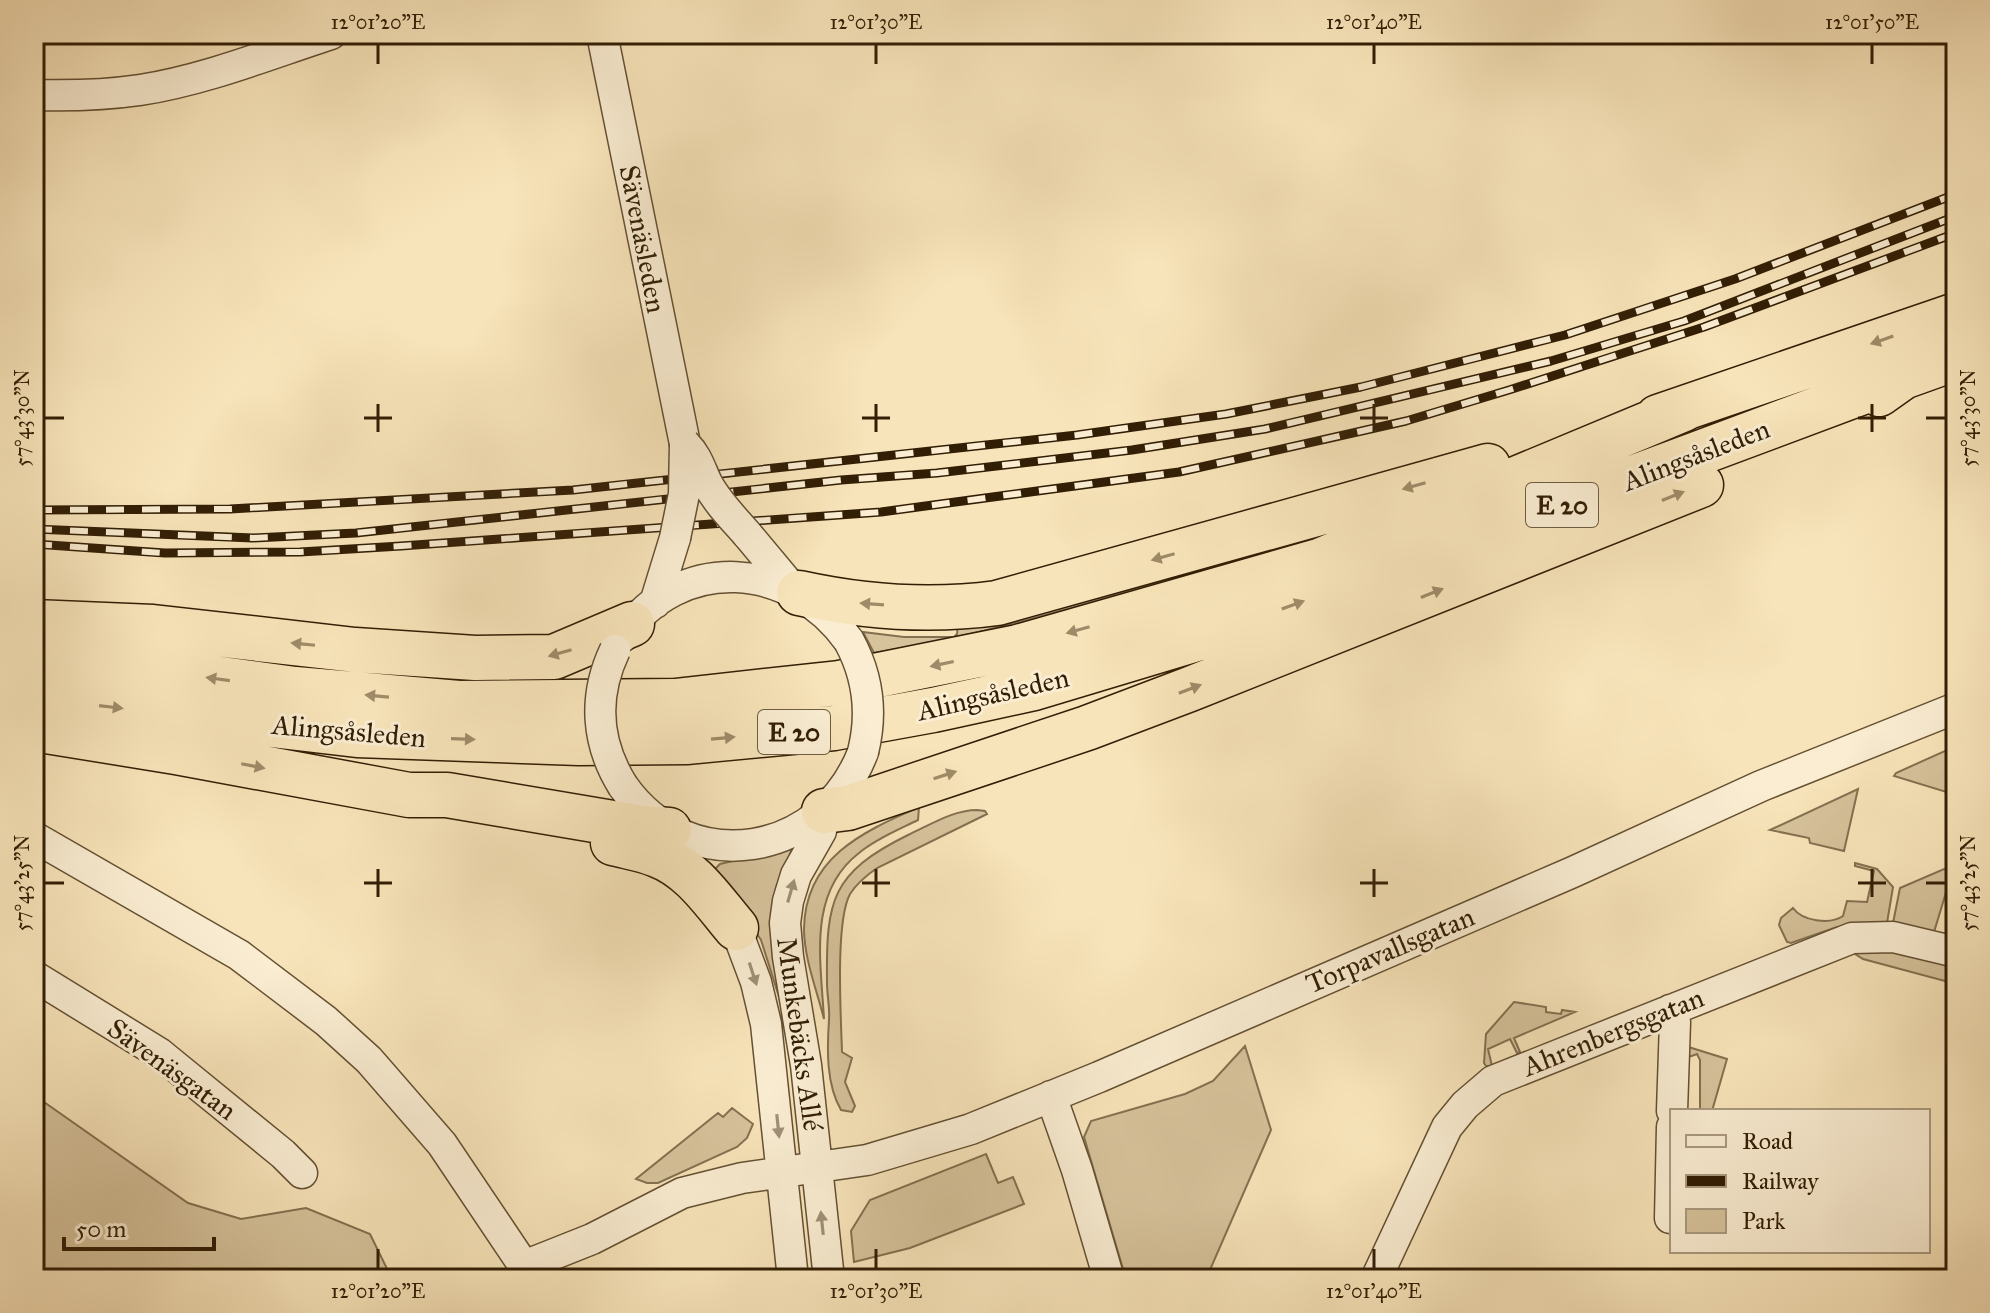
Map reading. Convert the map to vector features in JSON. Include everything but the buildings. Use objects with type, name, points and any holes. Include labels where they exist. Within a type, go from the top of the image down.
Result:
[{"type":"highway","name":"E 20","points":[[1684,409],[1956,315]]},
{"type":"highway","name":"E 20","points":[[1903,377],[1956,358]]},
{"type":"highway","points":[[824,812],[848,808],[1087,728],[1802,444],[1903,377]]},
{"type":"highway","name":"Alingsåsleden","points":[[34,697],[357,735],[579,743],[686,742],[834,728],[1034,688],[1220,632],[1903,377]]},
{"type":"highway","points":[[796,592],[854,602],[946,609],[997,603],[1684,409]]},
{"type":"highway","name":"Alingsåsleden","points":[[34,654],[295,689],[459,703],[675,701],[839,683],[1018,647],[1319,561],[1684,409]]},
{"type":"highway","points":[[34,622],[153,627],[355,650],[475,658],[554,657],[634,626]]},
{"type":"highway","points":[[34,729],[409,795],[444,807],[552,828],[656,854],[673,862],[696,881],[736,928]]},
{"type":"highway","points":[[409,795],[447,795],[673,831]]},
{"type":"street","points":[[34,95],[116,93],[156,87],[331,34]]},
{"type":"street","name":"Sävenäsleden","points":[[602,34],[685,444],[684,494],[675,538],[634,626]]},
{"type":"street","name":"Sävenäsleden","points":[[685,444],[697,456],[719,502],[796,592]]},
{"type":"street","points":[[715,578],[763,580],[796,592],[827,614],[849,641],[861,667],[868,695],[868,723],[863,752],[843,790],[824,812],[790,834],[753,844],[714,844],[673,831],[642,809],[623,786],[606,751],[600,726],[602,686],[634,626],[683,587],[715,578]]},
{"type":"street","name":"Torpavallsgatan","points":[[817,1168],[896,1153],[971,1129],[1573,872],[1761,786],[1956,708]]},
{"type":"street","name":"Munkebäcks Allé","points":[[824,812],[821,831],[796,875],[785,923],[806,1065],[829,1279]]},
{"type":"street","name":"Munkebäcks Allé","points":[[673,831],[689,856],[719,891],[756,982],[766,1024],[793,1279]]},
{"type":"street","points":[[34,837],[239,955],[326,1021],[369,1060],[442,1144],[526,1273],[682,1193],[742,1178],[783,1172]]},
{"type":"street","name":"Ahrenbergsgatan","points":[[1376,1279],[1447,1127],[1465,1105],[1493,1081],[1852,938],[1893,937],[1956,952]]},
{"type":"street","name":"Sävenäsgatan","points":[[34,976],[159,1053],[302,1173]]},
{"type":"street","points":[[1670,1010],[1675,1022],[1672,1109]]},
{"type":"street","points":[[1051,1096],[1077,1170],[1109,1279]]},
{"type":"street","name":"Munkebäcks Allé","points":[[783,1172],[817,1168]]},
{"type":"green space","points":[[1196,570],[1036,618],[956,637],[915,646],[874,653],[863,632],[904,637],[954,637],[958,622]]},
{"type":"green space","points":[[1956,746],[1956,795],[1894,776],[1896,773]]},
{"type":"green space","points":[[1858,789],[1844,851],[1810,843],[1809,838],[1770,830]]},
{"type":"green space","points":[[919,807],[918,820],[859,853],[842,869],[831,888],[821,929],[824,1019],[808,963],[804,929],[807,904],[815,883],[826,865],[841,850],[878,826]]},
{"type":"green space","points":[[977,810],[987,814],[877,868],[850,894],[842,926],[840,994],[842,1052],[852,1058],[845,1082],[855,1106],[852,1112],[841,1110],[829,1066],[827,983],[828,930],[838,892],[863,862],[882,849],[959,812]]},
{"type":"green space","points":[[792,847],[773,902],[771,928],[782,994],[780,1000],[761,940],[714,870],[720,864]]},
{"type":"green space","points":[[1855,863],[1877,869],[1893,887],[1887,923],[1837,927],[1787,942],[1779,925],[1781,918],[1793,908],[1809,919],[1824,921],[1843,916],[1847,901],[1867,902],[1874,871],[1855,866]]},
{"type":"green space","points":[[1944,869],[1951,876],[1934,932],[1893,923],[1900,888]]},
{"type":"green space","points":[[1888,949],[1956,967],[1956,984],[1863,959],[1852,952]]},
{"type":"green space","points":[[1514,1002],[1546,1007],[1546,1012],[1575,1012],[1514,1038],[1520,1052],[1517,1053],[1510,1039],[1488,1049],[1492,1066],[1486,1066],[1486,1034]]},
{"type":"green space","points":[[1682,1045],[1727,1059],[1713,1109],[1700,1109],[1700,1060],[1697,1054],[1683,1059]]},
{"type":"green space","points":[[1245,1046],[1271,1130],[1206,1279],[1126,1279],[1084,1137],[1091,1121],[1185,1094],[1213,1081]]},
{"type":"green space","points":[[34,1095],[188,1203],[241,1219],[306,1208],[370,1234],[392,1279],[34,1279]]},
{"type":"green space","points":[[732,1108],[753,1124],[747,1138],[737,1147],[658,1183],[636,1179],[718,1113],[723,1117]]},
{"type":"green space","points":[[986,1154],[998,1183],[1013,1177],[1024,1204],[910,1248],[854,1262],[851,1231],[870,1200]]},
{"type":"railway","points":[[34,510],[230,509],[573,490],[1077,435],[1226,414],[1361,387],[1565,335],[1735,279],[1956,194]]},
{"type":"railway","points":[[34,529],[253,538],[356,533],[841,480],[937,473],[1132,450],[1265,429],[1551,361],[1684,321],[1956,216]]},
{"type":"railway","points":[[34,544],[165,553],[300,552],[401,546],[881,512],[1179,472],[1406,421],[1509,390],[1704,327],[1956,233]]}]
